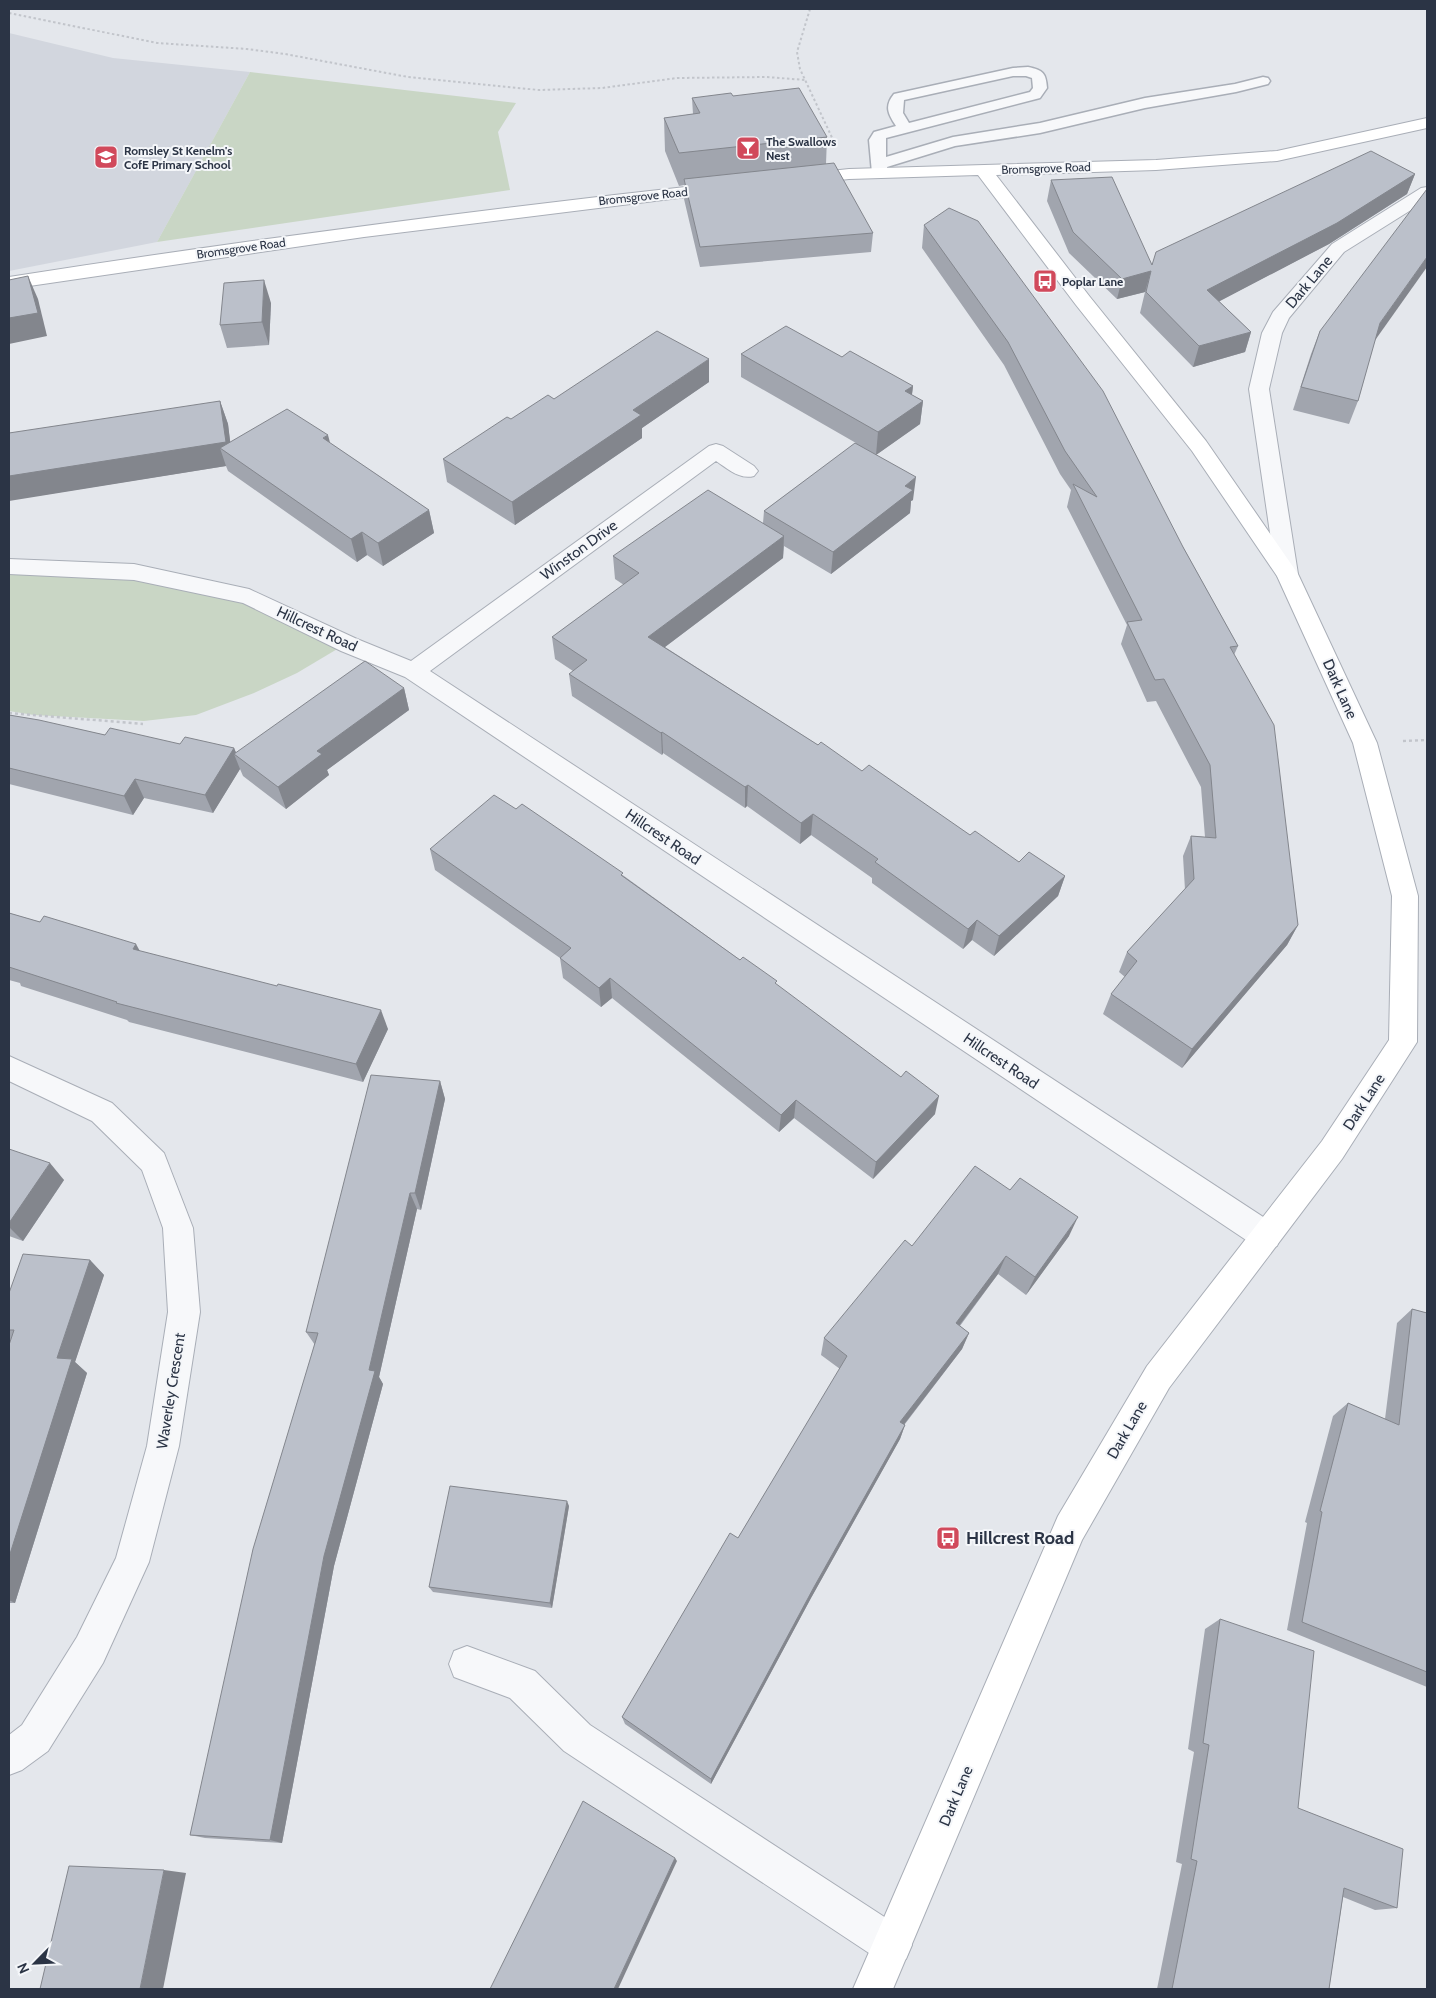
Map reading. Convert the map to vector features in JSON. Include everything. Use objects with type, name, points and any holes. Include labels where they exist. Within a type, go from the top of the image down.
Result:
[{"type":"street","name":"Bromsgrove Road","points":[[782,181],[879,169],[983,170],[1156,165],[1277,156],[1427,123]]},
{"type":"street","points":[[983,170],[1082,301],[1199,446],[1287,574]]},
{"type":"street","name":"Bromsgrove Road","points":[[9,283],[535,208],[734,186]]},
{"type":"street","name":"Dark Lane","points":[[873,1989],[1070,1528],[1158,1377],[1332,1150],[1403,1042],[1405,896],[1365,742],[1287,574],[1259,389],[1272,333],[1280,316],[1338,248],[1427,192]]},
{"type":"street","name":"Winston Drive","points":[[413,671],[716,451],[747,471]]},
{"type":"street","name":"Hillcrest Road","points":[[9,567],[134,572],[249,597],[349,644],[413,671],[1266,1236]]},
{"type":"street","name":"Waverley Crescent","points":[[9,1068],[102,1112],[154,1162],[178,1228],[184,1312],[163,1446],[132,1562],[90,1650],[35,1738],[9,1757]]},
{"type":"street","points":[[467,1664],[522,1684],[577,1738],[892,1945]]},
{"type":"lane","points":[[904,128],[895,113],[895,102],[899,97],[1013,72],[1028,71],[1039,76],[1040,88],[1035,95],[879,135],[877,140],[879,169],[953,142],[1040,128],[1119,109],[1236,88],[1263,80]]},
{"type":"path","points":[[810,9],[797,52],[800,69],[849,174]]},
{"type":"path","points":[[9,13],[157,43],[247,49],[286,54],[408,77],[539,90],[602,88],[676,78],[767,77],[805,80]]},
{"type":"path","points":[[9,713],[144,724]]},
{"type":"shaded area","name":"Romsley St Kenelm's CofE Primary School","points":[[9,33],[113,58],[250,72],[157,242],[9,271]]},
{"type":"green space","points":[[250,72],[516,103],[498,132],[510,190],[157,242]]},
{"type":"green space","points":[[35,568],[132,575],[246,600],[344,645],[297,673],[254,693],[196,715],[144,721],[34,715],[9,711],[9,569]]},
{"type":"building","points":[[799,88],[827,137],[679,153],[664,118],[700,113],[692,98],[731,93],[733,96]]},
{"type":"building","points":[[1371,151],[1415,174],[1337,223],[1207,290],[1251,332],[1199,346],[1146,292],[1151,271],[1122,279],[1073,232],[1051,180],[1112,177],[1152,265],[1156,252]]},
{"type":"building","points":[[834,163],[873,233],[700,247],[684,179]]},
{"type":"building","points":[[1427,189],[1427,257],[1380,323],[1358,401],[1301,387],[1320,331]]},
{"type":"building","points":[[949,208],[978,221],[1103,391],[1183,547],[1238,646],[1230,647],[1274,725],[1298,925],[1192,1049],[1111,994],[1137,961],[1127,952],[1194,879],[1191,836],[1216,838],[1210,765],[1164,679],[1155,680],[1127,622],[1142,620],[1073,484],[1097,497],[1065,451],[1008,342],[924,225]]},
{"type":"building","points":[[28,276],[38,313],[9,318],[9,280]]},
{"type":"building","points":[[264,280],[262,322],[220,325],[224,283]]},
{"type":"building","points":[[786,326],[842,357],[850,351],[913,386],[905,391],[923,401],[878,432],[741,354]]},
{"type":"building","points":[[657,331],[709,359],[633,410],[641,415],[512,502],[443,459],[507,417],[511,419],[548,395],[554,399]]},
{"type":"building","points":[[220,401],[226,442],[9,476],[9,433]]},
{"type":"building","points":[[287,409],[328,435],[323,438],[429,510],[378,543],[362,532],[351,539],[220,448]]},
{"type":"building","points":[[855,443],[916,477],[905,486],[913,490],[833,552],[764,511]]},
{"type":"building","points":[[708,490],[784,536],[648,637],[818,745],[821,742],[862,771],[869,765],[970,835],[975,831],[1019,862],[1029,852],[1065,876],[999,936],[977,920],[968,929],[875,862],[878,859],[813,814],[801,823],[748,785],[745,787],[569,674],[587,660],[552,637],[639,573],[613,556]]},
{"type":"building","points":[[365,661],[404,688],[317,751],[322,754],[278,787],[234,754]]},
{"type":"building","points":[[9,715],[105,735],[110,728],[180,744],[185,737],[234,748],[205,795],[135,779],[124,796],[9,768]]},
{"type":"building","points":[[494,795],[516,809],[522,804],[623,873],[621,875],[740,960],[743,957],[777,981],[775,983],[901,1077],[906,1071],[939,1096],[876,1162],[796,1100],[781,1115],[610,978],[599,988],[560,958],[571,948],[430,849]]},
{"type":"building","points":[[9,913],[40,922],[44,916],[136,944],[133,949],[277,986],[278,984],[381,1010],[356,1064],[116,1003],[9,967]]},
{"type":"building","points":[[371,1075],[440,1081],[415,1193],[410,1193],[369,1370],[375,1371],[324,1556],[270,1840],[190,1835],[253,1549],[318,1333],[306,1332]]},
{"type":"building","points":[[9,1149],[50,1163],[9,1223]]},
{"type":"building","points":[[975,1166],[1010,1190],[1020,1178],[1078,1217],[1035,1277],[1006,1256],[956,1323],[969,1333],[900,1422],[905,1425],[814,1587],[711,1779],[622,1717],[730,1533],[738,1538],[847,1356],[824,1338],[905,1240],[912,1246]]},
{"type":"building","points":[[23,1254],[90,1260],[57,1358],[72,1359],[9,1557],[9,1345],[14,1330],[9,1330],[9,1293]]},
{"type":"building","points":[[1412,1309],[1427,1313],[1427,1672],[1302,1622],[1322,1512],[1320,1511],[1348,1403],[1399,1425]]},
{"type":"building","points":[[450,1486],[567,1501],[550,1603],[429,1587]]},
{"type":"building","points":[[1220,1619],[1314,1651],[1298,1808],[1403,1849],[1397,1908],[1344,1888],[1329,1989],[1172,1989],[1197,1861],[1191,1859],[1209,1745],[1203,1743]]},
{"type":"building","points":[[583,1801],[675,1858],[614,1989],[490,1989]]},
{"type":"building","points":[[69,1866],[164,1870],[140,1989],[40,1989]]},
{"type":"place","name":"The Swallows Nest","points":[[748,148]]},
{"type":"place","name":"Romsley St Kenelm's CofE Primary School","points":[[106,157]]},
{"type":"place","name":"Poplar Lane","points":[[1045,281]]},
{"type":"place","name":"Hillcrest Road","points":[[948,1538]]}]
